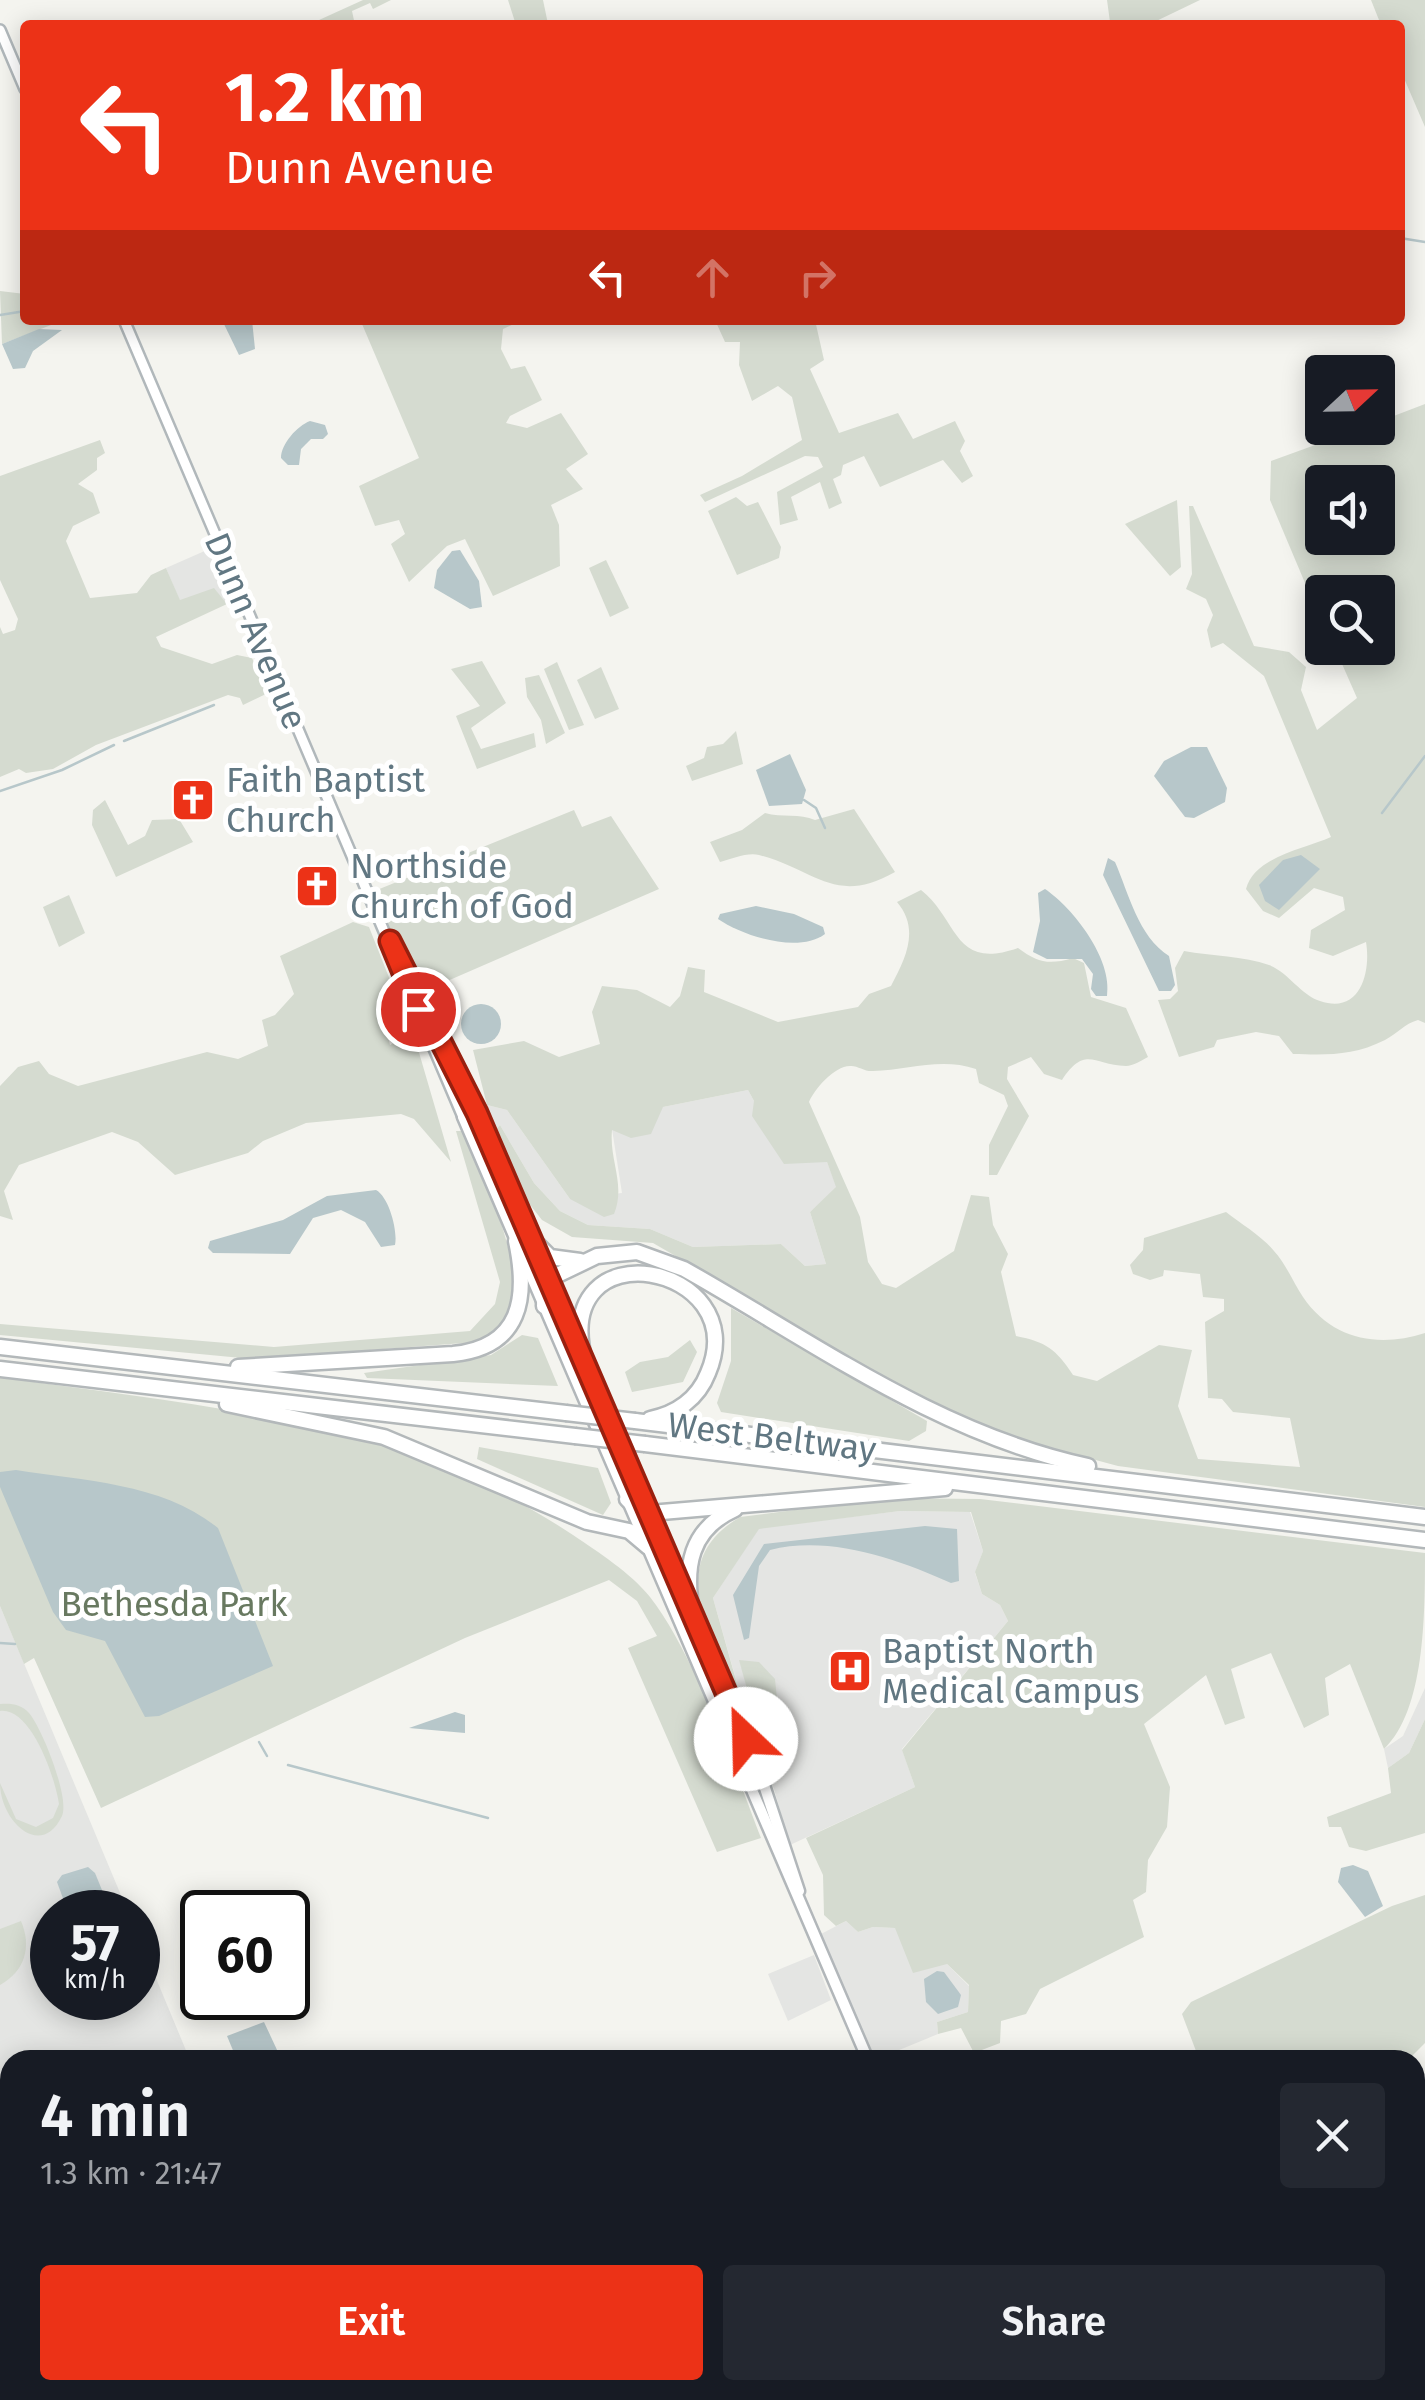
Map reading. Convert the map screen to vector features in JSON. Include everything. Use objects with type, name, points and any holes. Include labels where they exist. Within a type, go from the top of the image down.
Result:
[{"type":"highway","points":[[532,1239],[556,1260],[585,1261]]},
{"type":"highway","points":[[115,1360],[274,1366],[475,1350],[498,1338],[516,1314],[524,1284],[516,1241]]},
{"type":"highway","points":[[544,1306],[543,1289],[549,1278],[585,1261],[625,1252],[665,1260],[952,1423],[1042,1455],[1172,1484]]},
{"type":"highway","points":[[585,1362],[579,1332],[582,1311],[604,1282],[628,1273],[653,1273],[678,1282],[696,1296],[714,1338],[712,1361],[704,1383],[678,1409],[635,1421]]},
{"type":"highway","name":"West Beltway","points":[[0,1346],[1172,1484],[1425,1518]]},
{"type":"highway","name":"West Beltway","points":[[0,1369],[1425,1540]]},
{"type":"highway","points":[[163,1388],[384,1437],[587,1522],[634,1534],[648,1547]]},
{"type":"highway","points":[[612,1526],[642,1516],[900,1489],[1049,1493]]},
{"type":"highway","points":[[627,1499],[642,1516]]},
{"type":"highway","points":[[692,1612],[688,1571],[696,1542],[720,1516],[756,1504]]},
{"type":"main road","points":[[0,30],[20,76]]},
{"type":"main road","name":"Dunn Avenue","points":[[126,325],[627,1499]]},
{"type":"main road","name":"Dunn Avenue","points":[[390,941],[477,1113],[585,1362],[642,1516],[692,1612],[774,1808],[806,1916]]},
{"type":"main road","points":[[456,1100],[477,1113]]},
{"type":"main road","points":[[463,1117],[472,1118],[486,1134]]},
{"type":"main road","name":"Dunn Avenue","points":[[642,1516],[648,1547],[864,2050]]},
{"type":"main road","points":[[732,1745],[746,1739]]},
{"type":"shaded area","points":[[224,325],[253,325],[255,349],[239,355]]},
{"type":"shaded area","points":[[39,329],[62,330],[33,351],[25,368],[13,369],[2,344]]},
{"type":"shaded area","points":[[310,421],[325,425],[328,434],[323,439],[311,439],[301,449],[299,465],[288,465],[281,458],[287,441]]},
{"type":"shaded area","points":[[216,546],[238,600],[227,604],[214,589],[180,601],[166,568]]},
{"type":"shaded area","points":[[460,550],[479,581],[482,607],[470,609],[434,588],[437,570],[452,551]]},
{"type":"shaded area","points":[[1191,747],[1207,747],[1227,788],[1225,802],[1194,818],[1185,817],[1154,776],[1164,761]]},
{"type":"shaded area","points":[[790,754],[806,790],[802,804],[769,806],[756,770]]},
{"type":"shaded area","points":[[1301,855],[1320,869],[1279,910],[1265,901],[1259,885],[1283,860]]},
{"type":"shaded area","points":[[1108,858],[1115,862],[1142,926],[1169,956],[1175,985],[1171,991],[1159,991],[1103,875]]},
{"type":"shaded area","points":[[1045,889],[1089,936],[1104,966],[1107,996],[1096,996],[1091,989],[1093,974],[1082,959],[1047,959],[1033,952],[1040,921],[1038,893]]},
{"type":"shaded area","points":[[756,906],[794,914],[823,927],[825,934],[814,940],[786,943],[741,931],[718,919],[720,914]]},
{"type":"shaded area","points":[[481,1004],[495,1010],[501,1024],[495,1038],[481,1044],[467,1038],[461,1024],[467,1010]]},
{"type":"shaded area","points":[[748,1090],[754,1101],[827,1162],[837,1188],[810,1212],[826,1264],[805,1266],[781,1244],[693,1247],[650,1229],[588,1225],[560,1211],[534,1183],[500,1125],[495,1130],[487,1105],[507,1110],[570,1199],[622,1193],[612,1129],[663,1107]]},
{"type":"shaded area","points":[[376,1190],[392,1215],[395,1245],[381,1247],[365,1222],[341,1210],[313,1218],[290,1254],[213,1253],[208,1248],[210,1241],[283,1220],[327,1196]]},
{"type":"shaded area","points":[[16,1470],[148,1493],[196,1513],[218,1528],[273,1666],[159,1716],[145,1717],[105,1641],[66,1630],[53,1612],[0,1487],[0,1472]]},
{"type":"shaded area","name":"Baptist North Medical Campus","points":[[900,1511],[970,1512],[983,1551],[975,1573],[982,1594],[1000,1605],[1008,1621],[902,1749],[915,1787],[790,1845],[774,1789],[735,1702],[741,1697],[713,1598],[759,1528]]},
{"type":"shaded area","points":[[925,1526],[957,1529],[959,1581],[951,1583],[886,1558],[839,1548],[816,1545],[770,1550],[759,1566],[749,1638],[744,1640],[733,1595],[764,1544]]},
{"type":"shaded area","points":[[0,1606],[119,1890],[30,1890],[30,2020],[160,2020],[160,1988],[186,2050],[0,2050]]},
{"type":"shaded area","points":[[1425,1688],[1425,1719],[1409,1753],[1388,1768],[1384,1749],[1403,1736]]},
{"type":"shaded area","points":[[455,1712],[465,1715],[465,1733],[409,1728]]},
{"type":"shaded area","points":[[1353,1865],[1368,1871],[1383,1906],[1365,1917],[1338,1882],[1341,1868]]},
{"type":"shaded area","points":[[88,1867],[102,1890],[60,1890],[57,1882],[62,1875]]},
{"type":"shaded area","points":[[846,1921],[858,1932],[873,1927],[895,1928],[947,1964],[969,1986],[968,2012],[937,2022],[938,2034],[899,2050],[871,2050],[821,1934]]},
{"type":"shaded area","points":[[814,1955],[831,2000],[788,2021],[768,1974]]},
{"type":"shaded area","points":[[937,1971],[944,1972],[961,1995],[958,2007],[938,2014],[926,2002],[924,1979]]},
{"type":"shaded area","points":[[264,2022],[277,2050],[233,2050],[227,2036]]},
{"type":"green space","points":[[363,0],[391,0],[373,9],[370,3],[352,11],[354,20],[319,20]]},
{"type":"green space","points":[[508,0],[543,0],[547,20],[514,20]]},
{"type":"green space","points":[[1107,0],[1200,0],[1158,20],[1110,20]]},
{"type":"green space","points":[[1371,0],[1425,0],[1425,127],[1405,81],[1405,20],[1379,20]]},
{"type":"green space","points":[[0,291],[20,293],[20,325],[51,325],[2,344]]},
{"type":"green space","points":[[362,325],[511,325],[503,329],[501,349],[511,369],[525,366],[542,400],[510,416],[506,423],[527,428],[561,413],[588,454],[566,469],[583,489],[551,505],[559,525],[560,566],[493,596],[465,539],[447,546],[409,582],[391,544],[405,534],[399,520],[375,526],[359,486],[419,458]]},
{"type":"green space","points":[[717,325],[816,325],[824,360],[810,369],[839,433],[898,413],[913,439],[955,421],[965,441],[960,451],[973,476],[962,483],[943,460],[880,487],[864,456],[843,465],[841,475],[833,479],[842,503],[829,509],[820,482],[791,497],[798,520],[780,525],[777,492],[823,467],[818,457],[805,456],[705,502],[700,495],[742,476],[802,440],[792,397],[778,386],[752,401],[739,365],[740,342],[725,342]]},
{"type":"green space","points":[[1425,404],[1425,1023],[1418,1020],[1385,1040],[1340,1053],[1293,1054],[1279,1036],[1256,1032],[1217,1040],[1214,1047],[1179,1057],[1158,1000],[1170,999],[1178,991],[1175,968],[1184,951],[1269,965],[1313,998],[1334,1004],[1354,996],[1367,965],[1366,942],[1333,956],[1309,948],[1311,930],[1345,910],[1343,897],[1314,888],[1279,918],[1263,911],[1246,889],[1251,878],[1270,861],[1331,837],[1264,676],[1223,643],[1211,648],[1207,630],[1213,615],[1206,599],[1186,589],[1192,574],[1189,506],[1193,506],[1254,646],[1289,652],[1306,667],[1301,690],[1317,730],[1357,698],[1342,665],[1395,665],[1395,575],[1305,575],[1305,583],[1270,500],[1271,461],[1315,445],[1395,445],[1395,415]]},
{"type":"green space","points":[[100,440],[105,453],[97,458],[97,470],[78,484],[93,493],[100,513],[73,526],[66,541],[90,598],[137,593],[151,575],[166,568],[180,600],[214,588],[227,604],[156,637],[161,647],[212,664],[237,655],[252,658],[268,693],[243,705],[240,698],[228,695],[96,745],[53,769],[26,773],[19,769],[0,777],[0,627],[3,634],[15,630],[18,619],[0,580],[0,476]]},
{"type":"green space","points":[[736,497],[747,506],[758,502],[781,547],[779,558],[737,575],[708,511]]},
{"type":"green space","points":[[1177,500],[1181,567],[1170,576],[1125,524]]},
{"type":"green space","points":[[606,560],[629,608],[610,617],[589,568]]},
{"type":"green space","points":[[482,661],[506,703],[471,728],[481,749],[534,733],[536,747],[477,769],[456,716],[480,706],[451,669]]},
{"type":"green space","points":[[557,662],[584,725],[569,730],[544,669]]},
{"type":"green space","points":[[601,667],[619,709],[595,719],[577,680]]},
{"type":"green space","points":[[539,675],[565,733],[546,744],[541,720],[527,697],[525,678]]},
{"type":"green space","points":[[736,731],[743,764],[692,781],[686,766],[704,758],[707,747],[723,744]]},
{"type":"green space","points":[[105,800],[128,845],[145,836],[152,820],[179,819],[193,842],[116,877],[92,825],[93,810]]},
{"type":"green space","points":[[854,809],[895,872],[874,882],[841,886],[755,854],[720,862],[710,842],[742,830],[765,813],[815,820]]},
{"type":"green space","points":[[574,810],[582,827],[611,816],[659,889],[422,992],[372,892]]},
{"type":"green space","points":[[921,890],[969,948],[997,953],[1018,948],[1044,961],[1073,958],[1084,963],[1091,997],[1126,1008],[1148,1057],[1126,1066],[1084,1060],[1062,1080],[1044,1074],[1031,1057],[1008,1067],[1007,1079],[1029,1116],[997,1175],[989,1175],[989,1145],[1008,1106],[1004,1095],[979,1083],[976,1069],[937,1064],[870,1071],[850,1066],[831,1074],[809,1102],[860,1217],[868,1262],[882,1284],[896,1288],[954,1251],[971,1195],[989,1197],[993,1225],[1008,1254],[1001,1272],[1016,1336],[1049,1348],[1073,1375],[1097,1381],[1159,1345],[1192,1350],[1178,1406],[1198,1459],[1300,1467],[1290,1418],[1233,1412],[1222,1399],[1208,1398],[1205,1322],[1224,1311],[1224,1299],[1203,1297],[1200,1274],[1164,1270],[1163,1276],[1150,1280],[1133,1274],[1130,1265],[1143,1250],[1144,1238],[1226,1212],[1269,1246],[1303,1297],[1328,1323],[1374,1340],[1425,1333],[1425,1507],[1118,1466],[1017,1439],[923,1399],[653,1243],[572,1237],[542,1220],[524,1197],[495,1130],[500,1125],[534,1183],[560,1211],[588,1225],[650,1229],[693,1247],[781,1244],[805,1266],[826,1264],[810,1212],[836,1187],[827,1162],[784,1164],[752,1116],[754,1101],[748,1090],[663,1107],[651,1134],[631,1138],[612,1130],[618,1193],[614,1214],[604,1217],[570,1199],[507,1110],[487,1105],[473,1050],[524,1041],[559,1057],[600,1044],[592,1012],[602,986],[637,990],[670,1007],[680,996],[688,967],[705,970],[704,992],[778,1022],[858,1007],[869,994],[891,986],[906,954],[909,933],[897,902]]},
{"type":"green space","points":[[69,895],[85,933],[59,947],[43,907]]},
{"type":"green space","points":[[353,922],[369,927],[396,995],[381,1008],[390,1045],[413,1032],[451,1162],[414,1119],[401,1114],[306,1123],[263,1141],[248,1153],[175,1175],[138,1142],[112,1132],[19,1165],[4,1191],[13,1220],[0,1216],[0,1086],[18,1067],[39,1061],[49,1074],[78,1086],[207,1052],[238,1059],[268,1046],[262,1020],[275,1015],[294,994],[280,956]]},
{"type":"green space","points":[[456,1131],[462,1131],[492,1200],[510,1254],[513,1280],[511,1303],[502,1323],[477,1342],[252,1359],[0,1335],[0,1324],[274,1347],[470,1331],[495,1304],[500,1282]]},
{"type":"green space","points":[[731,1308],[927,1421],[926,1431],[909,1441],[721,1412],[717,1403],[731,1361]]},
{"type":"green space","points":[[522,1335],[538,1338],[558,1386],[367,1378],[364,1373],[491,1355]]},
{"type":"green space","points":[[690,1340],[697,1352],[683,1382],[632,1392],[625,1372],[640,1362],[668,1357]]},
{"type":"green space","name":"Bethesda Park","points":[[0,1377],[224,1409],[368,1442],[438,1465],[506,1496],[573,1535],[633,1580],[667,1621],[712,1713],[761,1838],[717,1852],[628,1648],[657,1636],[637,1601],[609,1580],[465,1638],[101,1808],[34,1658],[24,1664],[0,1606]]},
{"type":"green space","points":[[479,1447],[598,1468],[611,1503],[603,1515],[477,1459]]},
{"type":"green space","points":[[886,1498],[980,1499],[1425,1553],[1420,1660],[1415,1686],[1398,1732],[1384,1749],[1350,1664],[1325,1678],[1329,1715],[1304,1728],[1271,1653],[1231,1669],[1245,1718],[1225,1725],[1206,1675],[1144,1724],[1170,1787],[1167,1827],[1148,1860],[1146,1892],[1133,1900],[1144,1937],[1040,1989],[1026,2014],[1001,2021],[1000,2043],[972,2050],[961,2028],[938,2034],[937,2022],[968,2012],[969,1985],[947,1964],[913,1973],[895,1928],[873,1927],[858,1932],[846,1921],[836,1926],[824,1915],[823,1875],[806,1838],[915,1787],[902,1750],[1008,1621],[1000,1605],[982,1594],[975,1572],[983,1551],[971,1512],[900,1511],[759,1529],[713,1598],[741,1698],[738,1700],[707,1626],[698,1578],[703,1556],[716,1535],[740,1517]]},
{"type":"green space","points":[[739,1660],[759,1662],[775,1679],[778,1710],[754,1714]]},
{"type":"green space","points":[[0,1704],[16,1705],[29,1713],[53,1763],[62,1794],[62,1816],[43,1835],[33,1835],[14,1822],[2,1797],[0,1783],[16,1819],[36,1827],[53,1818],[59,1804],[40,1746],[22,1720],[0,1711]]},
{"type":"green space","points":[[1425,1719],[1425,1833],[1366,1851],[1349,1847],[1341,1827],[1329,1827],[1327,1817],[1391,1793],[1388,1768],[1409,1753]]},
{"type":"green space","points":[[1425,1895],[1425,2043],[1418,2050],[1196,2050],[1182,2014],[1191,2002],[1392,1906]]},
{"type":"green space","points":[[21,1921],[26,1940],[24,1958],[15,1973],[0,1985],[0,1929]]},
{"type":"waterway","points":[[1405,239],[1425,242]]},
{"type":"waterway","points":[[0,315],[20,312]]},
{"type":"waterway","points":[[124,741],[214,705]]},
{"type":"waterway","points":[[0,791],[62,770],[114,745]]},
{"type":"waterway","points":[[1382,813],[1425,756]]},
{"type":"waterway","points":[[804,800],[816,808],[825,828]]},
{"type":"waterway","points":[[0,1643],[15,1644]]},
{"type":"waterway","points":[[259,1742],[267,1756]]},
{"type":"waterway","points":[[288,1765],[488,1818]]},
{"type":"place","name":"Faith Baptist Church","points":[[193,800]]},
{"type":"place","name":"Northside Church of God","points":[[317,886]]},
{"type":"place","name":"Baptist North Medical Campus","points":[[850,1671]]},
{"type":"route","points":[[418,1009],[390,941],[446,1045],[477,1113],[746,1739]]}]
